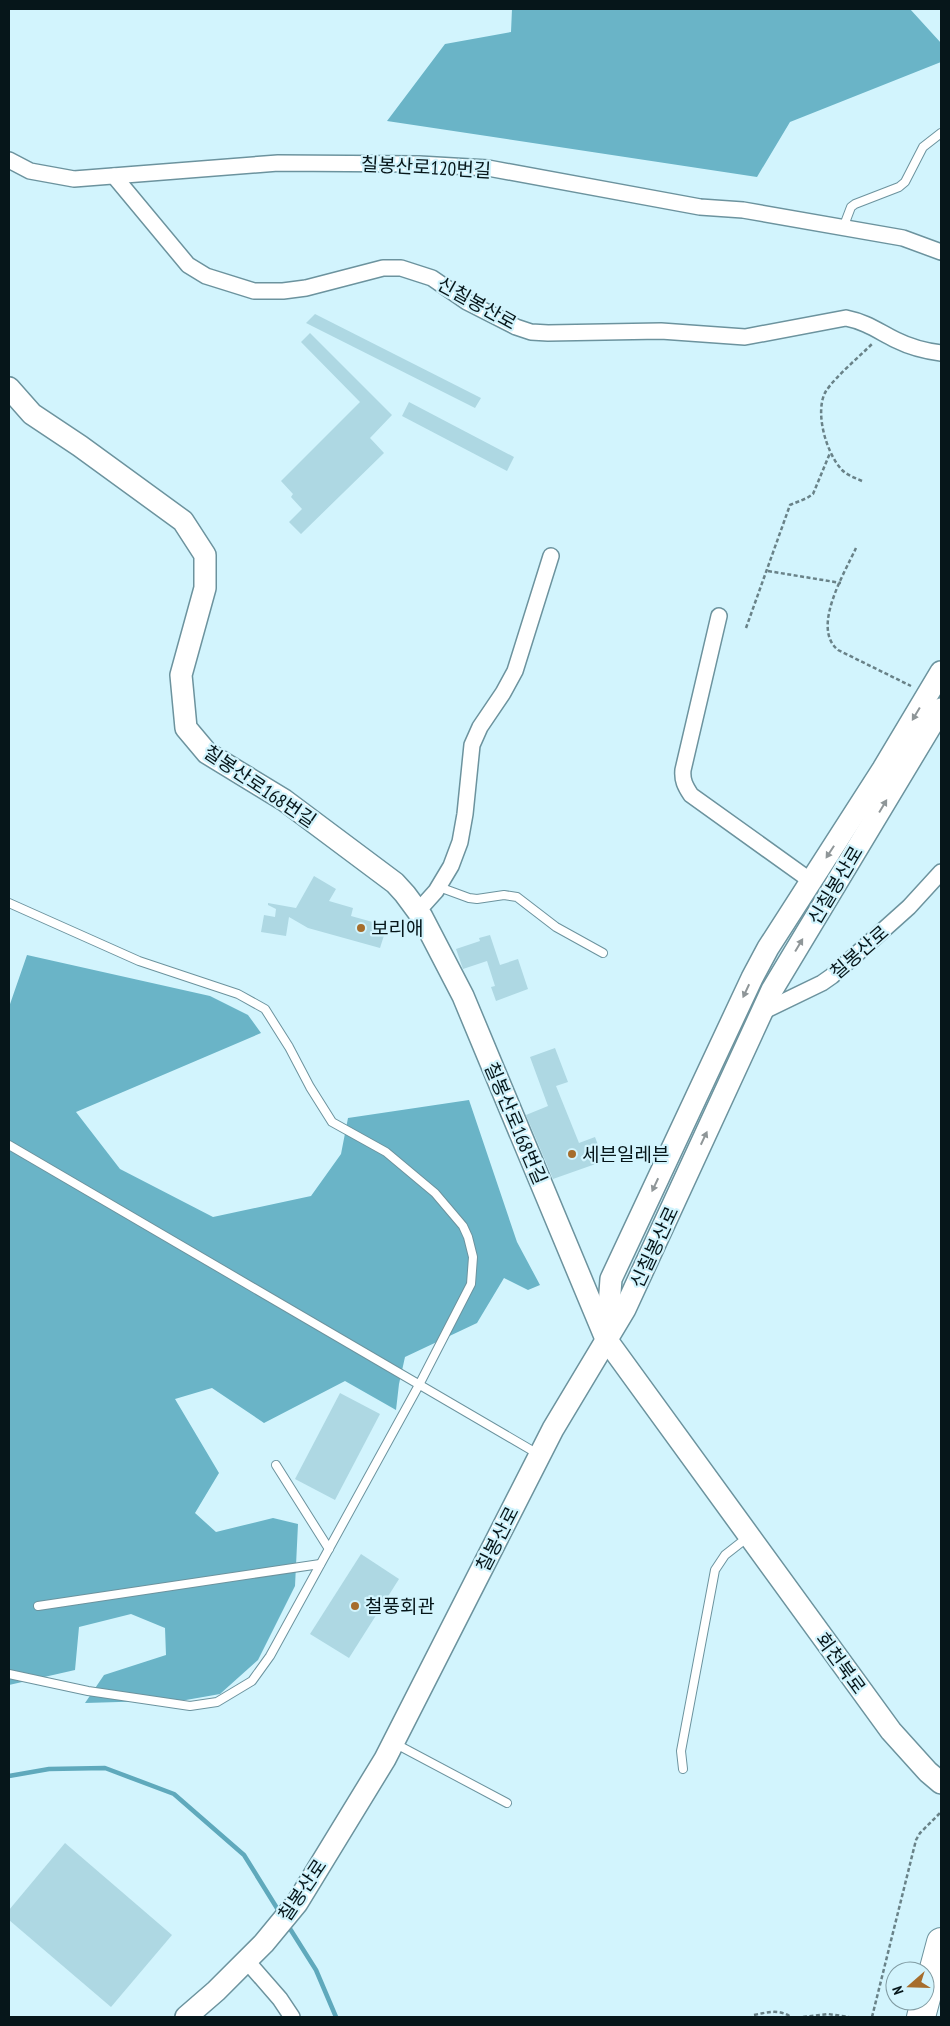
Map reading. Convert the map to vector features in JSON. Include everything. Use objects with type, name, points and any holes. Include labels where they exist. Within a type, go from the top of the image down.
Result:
[{"type":"highway","points":[[921,2017],[941,1942]]},
{"type":"street","name":"칠봉산로120번길","points":[[9,160],[30,171],[74,179],[278,163],[419,164],[488,168],[700,207],[743,210],[903,238],[941,252]]},
{"type":"street","name":"신칠봉산로","points":[[114,176],[188,265],[206,276],[254,290],[283,291],[306,288],[383,268],[401,268],[432,278],[467,302],[516,327],[531,332],[660,331],[745,337],[846,318],[861,321],[922,350],[941,353]]},
{"type":"street","name":"칠봉산로168번길","points":[[9,388],[32,414],[80,446],[182,521],[205,554],[205,588],[181,675],[186,728],[206,753],[284,800],[395,884],[418,911],[464,996],[606,1339]]},
{"type":"street","points":[[418,911],[438,887],[451,866],[460,842],[466,814],[472,745],[480,727],[503,693],[515,670],[552,556]]},
{"type":"street","name":"신칠봉산로","points":[[719,616],[683,770],[685,786],[691,795],[811,881]]},
{"type":"street","name":"신칠봉산로","points":[[606,1339],[625,1309],[772,990],[935,702],[941,672]]},
{"type":"street","name":"신칠봉산로","points":[[606,1339],[611,1279],[752,978],[768,948],[883,769],[935,702]]},
{"type":"street","name":"칠봉산로","points":[[762,1012],[822,983],[832,976],[909,907],[941,872]]},
{"type":"street","name":"칠봉산로","points":[[186,2017],[216,1991],[264,1943],[297,1903],[393,1743],[553,1429],[606,1339]]},
{"type":"street","name":"회천북로","points":[[606,1339],[891,1731],[928,1772],[941,1783]]},
{"type":"street","points":[[246,1960],[280,1999],[291,2017]]},
{"type":"lane","points":[[843,228],[854,204],[899,187],[905,182],[922,147],[941,133]]},
{"type":"lane","points":[[438,887],[469,898],[477,899],[504,895],[517,897],[556,927],[603,953]]},
{"type":"lane","points":[[9,903],[139,961],[238,994],[265,1009],[332,1122],[386,1152],[435,1194],[463,1226],[473,1257],[471,1284],[419,1385],[270,1656],[252,1681],[217,1702],[190,1706],[88,1691],[9,1674]]},
{"type":"lane","points":[[9,1145],[540,1456]]},
{"type":"lane","points":[[276,1465],[329,1549]]},
{"type":"lane","points":[[682,1769],[681,1751],[714,1570],[725,1556],[749,1536]]},
{"type":"lane","points":[[38,1606],[320,1564]]},
{"type":"lane","points":[[393,1743],[507,1803]]},
{"type":"path","points":[[862,481],[842,470],[830,453],[820,417],[823,398],[827,390],[883,333]]},
{"type":"path","points":[[746,628],[768,571],[790,505],[813,494],[830,453]]},
{"type":"path","points":[[856,548],[827,615],[826,629],[831,645],[935,702]]},
{"type":"path","points":[[768,571],[841,583]]},
{"type":"path","points":[[872,2017],[916,1840],[920,1833],[941,1812]]},
{"type":"path","points":[[754,2015],[774,2011],[785,2012],[791,2017]]},
{"type":"path","points":[[803,2017],[828,2014],[850,2017]]},
{"type":"shaded area","points":[[512,9],[910,9],[941,43],[941,62],[790,122],[757,177],[387,121],[445,44],[511,32]]},
{"type":"shaded area","points":[[27,955],[210,996],[248,1015],[261,1033],[76,1112],[120,1169],[213,1217],[311,1196],[341,1154],[348,1118],[469,1100],[517,1242],[540,1285],[528,1290],[504,1278],[477,1323],[405,1357],[396,1410],[345,1381],[264,1423],[212,1388],[175,1399],[219,1473],[195,1513],[216,1532],[273,1518],[298,1524],[295,1586],[258,1660],[220,1694],[186,1700],[85,1703],[104,1675],[166,1655],[165,1628],[131,1614],[79,1627],[75,1670],[9,1685],[9,1007]]},
{"type":"building","points":[[315,314],[481,398],[475,408],[306,323]]},
{"type":"building","points":[[310,333],[392,415],[370,438],[384,453],[301,534],[289,522],[302,509],[291,497],[293,494],[281,481],[360,402],[301,342]]},
{"type":"building","points":[[409,402],[514,457],[507,471],[402,416]]},
{"type":"building","points":[[314,876],[336,889],[329,901],[353,908],[351,916],[387,926],[380,948],[308,928],[289,917],[286,936],[261,932],[264,915],[275,917],[276,909],[268,905],[268,903],[296,908]]},
{"type":"building","points":[[490,935],[500,965],[518,959],[528,989],[496,1001],[491,987],[495,986],[487,961],[463,969],[456,949],[480,941],[479,938]]},
{"type":"building","points":[[555,1048],[568,1082],[556,1086],[579,1143],[595,1137],[604,1161],[553,1179],[526,1115],[548,1106],[530,1057]]},
{"type":"building","points":[[340,1393],[380,1414],[335,1500],[295,1479]]},
{"type":"building","name":"철풍회관","points":[[361,1554],[399,1579],[349,1658],[310,1634]]},
{"type":"building","points":[[65,1843],[172,1935],[111,2007],[9,1920],[9,1910]]},
{"type":"waterway","points":[[9,1776],[49,1769],[105,1768],[174,1794],[244,1855],[280,1913]]},
{"type":"waterway","points":[[287,1924],[316,1970],[336,2017]]},
{"type":"place","name":"보리애","points":[[361,928]]},
{"type":"place","name":"세븐일레븐","points":[[572,1154]]},
{"type":"place","name":"철풍회관","points":[[355,1606]]}]
